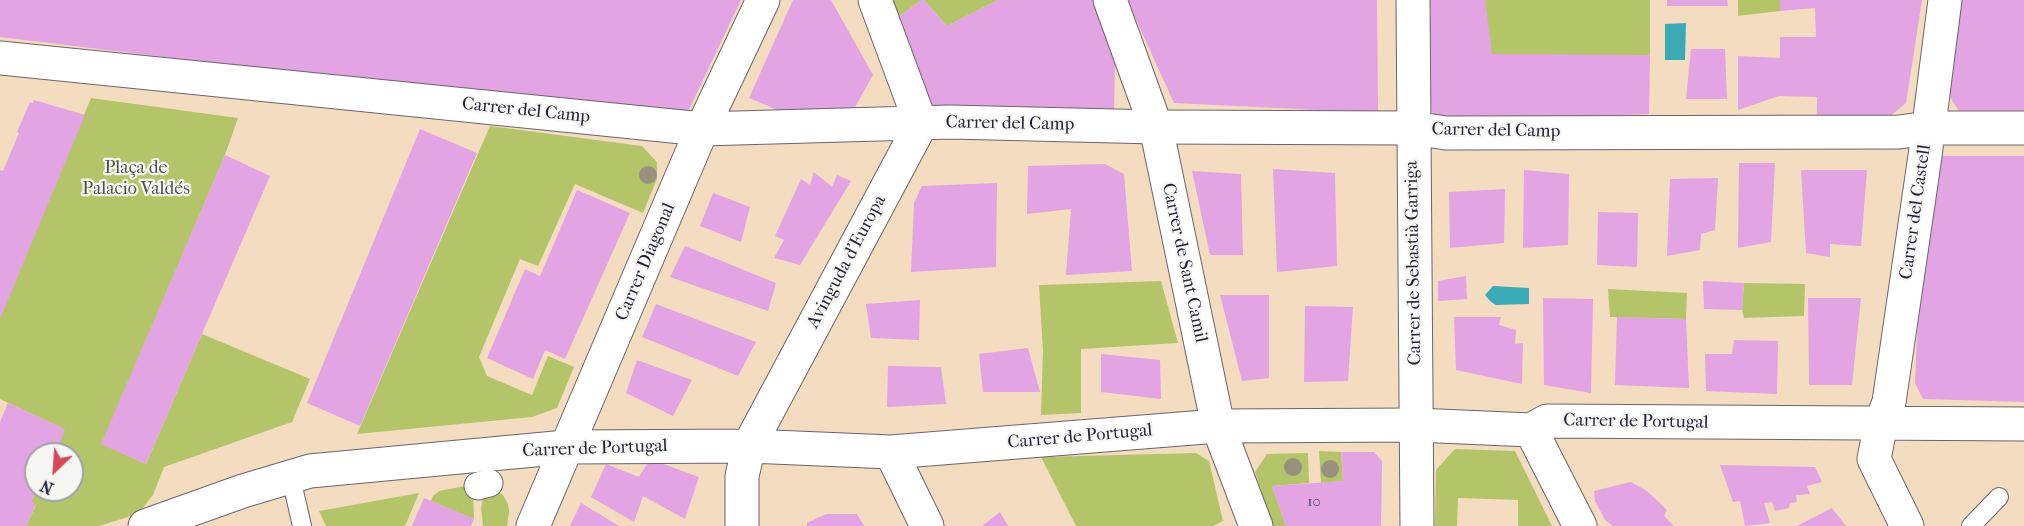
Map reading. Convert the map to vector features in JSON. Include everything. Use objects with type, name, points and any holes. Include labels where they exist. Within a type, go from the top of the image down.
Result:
[{"type":"street","name":"Carrer Diagonal","points":[[537,515],[702,129],[763,0]]},
{"type":"street","points":[[875,0],[921,124]]},
{"type":"street","name":"Carrer de Sant Camil","points":[[1110,0],[1156,127],[1218,426],[1256,526]]},
{"type":"street","name":"Carrer de Sebastià Garriga","points":[[1413,0],[1417,526]]},
{"type":"street","name":"Carrer del Castell","points":[[1907,526],[1874,459],[1881,423],[1889,402],[1945,0]]},
{"type":"street","name":"Carrer del Camp","points":[[0,58],[702,129],[950,122],[1156,127],[1413,128],[1446,133],[1899,132],[1928,128],[2024,128]]},
{"type":"street","name":"Avinguda d'Europa","points":[[742,526],[742,476],[749,446],[921,124]]},
{"type":"street","name":"Carrer de Portugal","points":[[145,526],[243,491],[310,471],[487,474],[566,447],[749,446],[891,452],[1218,426],[1416,425],[1531,430],[1547,421],[2024,424]]},
{"type":"street","points":[[1531,430],[1580,526]]},
{"type":"street","points":[[891,452],[927,526]]},
{"type":"street","points":[[487,474],[519,464],[538,483],[537,515]]},
{"type":"lane","points":[[291,478],[302,526]]},
{"type":"lane","points":[[1971,526],[1999,497]]},
{"type":"green space","points":[[889,0],[922,0],[898,17]]},
{"type":"green space","points":[[924,0],[998,0],[947,26]]},
{"type":"green space","points":[[1485,0],[1650,0],[1650,55],[1490,55]]},
{"type":"green space","points":[[1738,0],[1780,0],[1780,11],[1738,16]]},
{"type":"green space","name":"Plaça de Palacio Valdés","points":[[91,98],[238,118],[225,155],[102,444],[146,464],[202,334],[310,379],[292,422],[164,467],[153,495],[142,509],[128,517],[99,526],[26,526],[36,505],[31,502],[84,502],[84,442],[60,442],[64,429],[0,399],[0,317]]},
{"type":"green space","points":[[490,126],[642,146],[657,162],[657,179],[643,213],[575,184],[538,266],[520,259],[479,357],[487,376],[532,395],[548,356],[574,367],[557,408],[532,417],[357,434]]},
{"type":"green space","points":[[1161,281],[1178,343],[1081,349],[1081,413],[1041,415],[1043,351],[1039,285]]},
{"type":"green space","points":[[1744,283],[1805,284],[1804,316],[1744,318],[1742,310]]},
{"type":"green space","points":[[1608,289],[1687,293],[1686,319],[1610,317]]},
{"type":"green space","points":[[1455,449],[1515,451],[1552,526],[1518,526],[1518,500],[1458,498],[1457,526],[1435,526],[1436,470]]},
{"type":"green space","points":[[1319,451],[1341,452],[1343,481],[1321,483]]},
{"type":"green space","points":[[1196,453],[1209,461],[1223,521],[1213,526],[1076,526],[1041,457]]},
{"type":"green space","points":[[1308,453],[1309,483],[1272,486],[1286,526],[1273,526],[1255,472],[1267,454]]},
{"type":"green space","points":[[465,486],[473,495],[474,519],[431,501],[439,491]]},
{"type":"green space","points":[[495,489],[503,495],[508,504],[507,526],[483,526],[481,508],[483,496]]},
{"type":"green space","points":[[419,493],[405,526],[326,526],[319,511]]},
{"type":"water","points":[[1686,23],[1685,60],[1665,60],[1665,24]]},
{"type":"water","points":[[1493,286],[1529,288],[1529,304],[1496,305],[1485,295]]},
{"type":"building","points":[[0,0],[741,0],[684,120],[0,37]]},
{"type":"building","points":[[793,0],[831,0],[873,75],[850,116],[798,119],[749,98]]},
{"type":"building","points":[[922,0],[947,26],[998,0],[1094,0],[1115,63],[1114,112],[933,110],[898,17]]},
{"type":"building","points":[[1127,0],[1377,0],[1378,113],[1174,103]]},
{"type":"building","points":[[1422,0],[1485,0],[1492,54],[1650,55],[1649,114],[1443,122],[1422,103]]},
{"type":"building","points":[[1667,0],[1727,0],[1728,6],[1667,6]]},
{"type":"building","points":[[1780,0],[1922,0],[1906,103],[1888,118],[1817,118],[1817,97],[1779,96],[1738,110],[1738,56],[1780,58],[1780,37],[1816,37],[1815,8],[1780,11]]},
{"type":"building","points":[[1954,0],[2024,0],[2024,111],[1960,112],[1949,96]]},
{"type":"building","points":[[1691,49],[1725,49],[1727,99],[1686,99]]},
{"type":"building","points":[[34,100],[85,115],[0,319],[0,170],[3,171],[30,102],[33,103]]},
{"type":"building","points":[[420,129],[477,153],[360,426],[307,403]]},
{"type":"building","points":[[225,155],[270,176],[146,464],[101,444]]},
{"type":"building","points":[[1925,156],[2024,156],[2024,402],[1923,399],[1915,383]]},
{"type":"building","points":[[1739,163],[1775,163],[1771,242],[1738,248]]},
{"type":"building","points":[[1105,164],[1124,174],[1132,271],[1066,275],[1071,209],[1027,214],[1028,166]]},
{"type":"building","points":[[1273,169],[1335,173],[1337,266],[1277,272]]},
{"type":"building","points":[[1524,170],[1569,174],[1568,245],[1523,248]]},
{"type":"building","points":[[1801,170],[1867,170],[1861,246],[1830,244],[1830,257],[1806,253]]},
{"type":"building","points":[[1192,171],[1241,174],[1243,255],[1210,255]]},
{"type":"building","points":[[814,172],[832,187],[837,175],[851,181],[800,265],[774,258],[784,240],[775,236],[801,179],[810,185]]},
{"type":"building","points":[[1718,178],[1715,230],[1701,234],[1700,250],[1667,256],[1670,179]]},
{"type":"building","points":[[997,183],[996,267],[911,272],[914,203],[922,186]]},
{"type":"building","points":[[1505,189],[1504,243],[1450,248],[1449,192]]},
{"type":"building","points":[[577,190],[630,213],[565,359],[545,350],[533,379],[487,358],[525,269],[540,276]]},
{"type":"building","points":[[713,193],[750,207],[741,242],[700,226]]},
{"type":"building","points":[[1598,212],[1638,213],[1637,267],[1597,265]]},
{"type":"building","points":[[685,246],[776,283],[768,311],[670,277]]},
{"type":"building","points":[[1466,276],[1467,299],[1438,301],[1438,281]]},
{"type":"building","points":[[1703,281],[1744,283],[1742,310],[1704,309]]},
{"type":"building","points":[[1220,295],[1269,295],[1269,378],[1242,381]]},
{"type":"building","points":[[1543,298],[1593,299],[1591,393],[1544,385]]},
{"type":"building","points":[[1808,298],[1861,298],[1852,385],[1809,385]]},
{"type":"building","points":[[920,300],[919,340],[871,338],[866,304]]},
{"type":"building","points":[[656,304],[756,342],[738,376],[642,337]]},
{"type":"building","points":[[1305,306],[1353,307],[1348,381],[1304,382]]},
{"type":"building","points":[[1454,317],[1501,317],[1499,325],[1516,330],[1515,344],[1523,343],[1522,384],[1456,370]]},
{"type":"building","points":[[1617,317],[1686,319],[1689,388],[1615,385]]},
{"type":"building","points":[[1734,340],[1778,341],[1777,394],[1706,391],[1705,354],[1732,354]]},
{"type":"building","points":[[1028,348],[1040,392],[983,392],[979,354]]},
{"type":"building","points":[[1101,354],[1160,360],[1161,399],[1101,392]]},
{"type":"building","points":[[637,360],[692,380],[673,416],[626,393]]},
{"type":"building","points":[[888,366],[941,367],[946,404],[887,407]]},
{"type":"building","points":[[8,403],[65,429],[60,442],[24,442],[24,502],[36,504],[26,526],[0,526],[0,422]]},
{"type":"building","points":[[1341,452],[1374,452],[1382,461],[1381,526],[1286,526],[1272,486],[1343,481]]},
{"type":"building","points":[[650,459],[699,477],[685,519],[643,496],[634,522],[591,497],[606,464],[639,477]]},
{"type":"building","points":[[1720,465],[1815,467],[1822,482],[1807,486],[1810,494],[1796,495],[1797,502],[1790,503],[1789,508],[1775,511],[1772,502],[1764,503],[1770,523],[1745,526],[1740,501],[1733,502]]},
{"type":"building","points":[[1631,482],[1647,491],[1667,510],[1664,516],[1674,526],[1613,526],[1605,520],[1595,501],[1594,491]]},
{"type":"building","points":[[424,498],[474,519],[471,526],[412,526]]},
{"type":"building","points":[[581,503],[619,526],[570,526]]},
{"type":"building","points":[[1832,508],[1846,526],[1797,526]]},
{"type":"building","points":[[1000,512],[1008,526],[982,526]]},
{"type":"building","points":[[826,514],[857,514],[864,526],[807,526],[807,523]]}]
